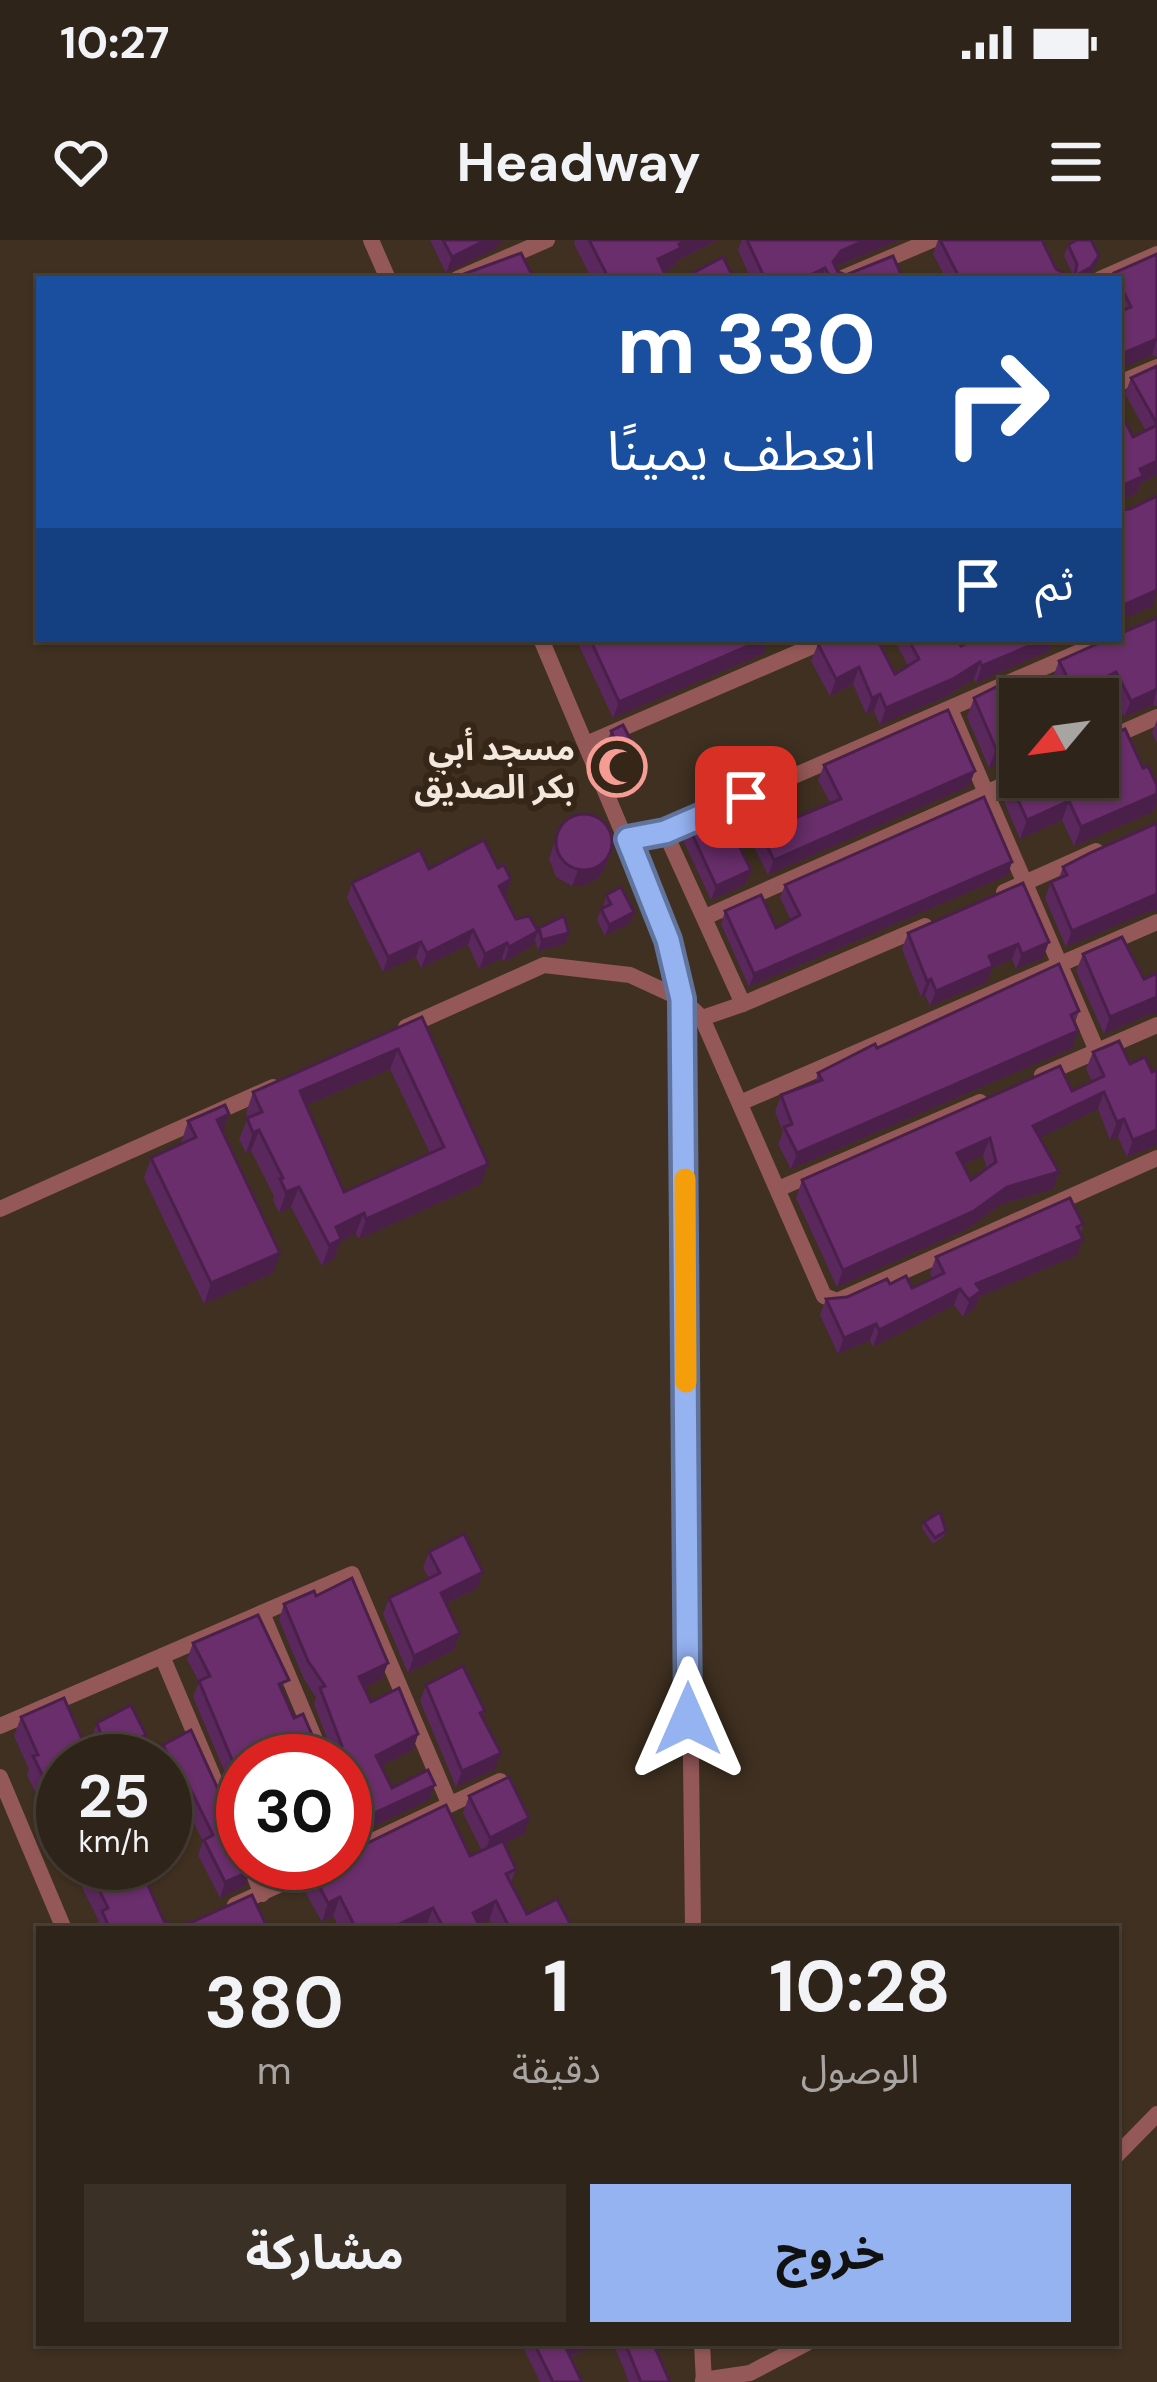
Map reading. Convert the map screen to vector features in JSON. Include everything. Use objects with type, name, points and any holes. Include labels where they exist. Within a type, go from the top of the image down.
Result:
[{"type":"street","points":[[371,240],[387,276]]},
{"type":"street","points":[[464,276],[547,240]]},
{"type":"street","points":[[847,276],[932,240]]},
{"type":"street","points":[[1107,276],[1157,254]]},
{"type":"street","points":[[1122,382],[1157,367]]},
{"type":"street","points":[[542,642],[668,940],[682,999],[693,1926]]},
{"type":"street","points":[[586,744],[822,642]]},
{"type":"street","points":[[628,839],[665,832],[1102,642]]},
{"type":"street","points":[[950,709],[1096,1052]]},
{"type":"street","points":[[1119,734],[1157,717]]},
{"type":"street","points":[[705,917],[999,787]]},
{"type":"street","points":[[665,832],[743,1004]]},
{"type":"street","points":[[981,902],[1119,841]]},
{"type":"street","points":[[702,1018],[938,920]]},
{"type":"street","points":[[740,1103],[1157,922]]},
{"type":"street","points":[[392,1033],[544,965],[630,975],[682,999],[702,1018],[824,1296],[837,1300],[1157,1158]]},
{"type":"street","points":[[1033,1079],[1157,1025]]},
{"type":"street","points":[[0,1209],[283,1082]]},
{"type":"street","points":[[778,1189],[991,1097]]},
{"type":"street","points":[[0,1726],[352,1574],[448,1803]]},
{"type":"street","points":[[262,1612],[313,1734]]},
{"type":"street","points":[[162,1656],[216,1784]]},
{"type":"street","points":[[63,1698],[73,1719]]},
{"type":"street","points":[[0,1777],[63,1926]]},
{"type":"street","points":[[372,1841],[500,1781]]},
{"type":"street","points":[[260,1890],[262,1894]]},
{"type":"street","points":[[222,1911],[270,1890]]},
{"type":"street","points":[[1119,2153],[1156,2114]]},
{"type":"street","points":[[703,2346],[704,2381],[750,2373],[801,2346]]},
{"type":"building","points":[[443,240],[486,240],[452,257]]},
{"type":"building","points":[[589,240],[688,240],[658,259],[666,276],[607,276]]},
{"type":"building","points":[[747,240],[866,240],[841,251],[833,262],[838,272],[846,275],[893,256],[902,276],[829,276],[825,268],[808,276],[764,276]]},
{"type":"building","points":[[940,240],[1042,240],[1056,269],[1067,275],[1067,276],[958,276]]},
{"type":"building","points":[[1091,240],[1099,256],[1075,276],[1077,264],[1068,245]]},
{"type":"building","points":[[521,253],[532,276],[462,276]]},
{"type":"building","points":[[1157,254],[1157,339],[1122,354],[1122,311],[1131,307],[1122,289],[1122,276],[1114,273]]},
{"type":"building","points":[[723,257],[732,276],[694,276]]},
{"type":"building","points":[[1157,366],[1157,424],[1131,378]]},
{"type":"building","points":[[1122,415],[1133,437],[1157,425],[1157,461],[1140,469],[1143,476],[1122,486]]},
{"type":"building","points":[[1157,496],[1157,590],[1122,606],[1122,510]]},
{"type":"building","points":[[1157,618],[1157,689],[1131,701],[1116,672],[1104,678],[1068,678],[1059,661],[1101,642],[1122,642],[1122,633]]},
{"type":"building","points":[[591,642],[757,642],[619,702]]},
{"type":"building","points":[[879,642],[895,674],[919,659],[910,642],[959,642],[961,646],[1038,642],[982,666],[980,662],[886,708],[880,694],[872,698],[859,667],[836,679],[818,644]]},
{"type":"building","points":[[999,686],[996,749],[974,698]]},
{"type":"building","points":[[948,710],[975,771],[774,860],[751,814],[729,825],[751,870],[716,886],[688,825],[779,784],[795,818],[841,799],[824,765]]},
{"type":"building","points":[[623,725],[640,758],[627,765],[611,731]]},
{"type":"building","points":[[1125,729],[1143,768],[1148,766],[1157,794],[1081,827],[1069,801],[1027,820],[1017,798],[1119,798],[1119,731]]},
{"type":"building","points":[[984,797],[1012,862],[754,974],[725,911],[761,895],[776,928],[800,915],[785,885]]},
{"type":"building","points":[[584,814],[604,822],[612,842],[604,862],[584,870],[564,862],[556,842],[564,822]]},
{"type":"building","points":[[1157,823],[1157,894],[1072,931],[1051,882],[1067,875],[1063,867]]},
{"type":"building","points":[[484,840],[498,868],[504,865],[511,879],[499,886],[516,919],[529,916],[538,931],[485,954],[473,930],[427,953],[421,942],[388,957],[352,883],[420,850],[429,869]]},
{"type":"building","points":[[1023,883],[1049,942],[1022,954],[1018,944],[989,956],[993,966],[936,991],[931,979],[927,981],[908,933]]},
{"type":"building","points":[[621,887],[634,912],[609,925],[601,909],[611,904],[606,895]]},
{"type":"building","points":[[564,916],[569,933],[542,940],[539,928]]},
{"type":"building","points":[[1122,937],[1144,979],[1157,973],[1157,997],[1110,1017],[1083,954]]},
{"type":"building","points":[[1059,964],[1079,1011],[1071,1015],[1078,1031],[797,1153],[784,1127],[792,1124],[781,1095],[822,1080],[818,1073],[875,1044],[877,1048]]},
{"type":"building","points":[[422,1017],[488,1164],[366,1219],[364,1213],[336,1227],[341,1239],[329,1245],[299,1187],[286,1192],[259,1130],[253,1133],[247,1118],[262,1112],[253,1092]],"holes":[[[398,1049],[444,1147],[344,1192],[300,1091]]]},
{"type":"building","points":[[1119,1041],[1130,1064],[1145,1057],[1152,1072],[1157,1070],[1157,1130],[1133,1140],[1124,1119],[1117,1122],[1104,1092],[1033,1126],[1059,1172],[1007,1187],[974,1211],[843,1270],[802,1180],[1060,1066],[1072,1091],[1104,1076],[1093,1052]],"holes":[[[990,1138],[996,1162],[971,1180],[957,1153]]]},
{"type":"building","points":[[225,1105],[229,1114],[217,1120],[280,1253],[211,1283],[151,1158],[196,1137],[188,1121]]},
{"type":"building","points":[[1070,1198],[1083,1224],[1077,1227],[1083,1239],[976,1284],[981,1291],[969,1300],[960,1289],[879,1330],[876,1324],[844,1338],[826,1299],[847,1297],[906,1276],[912,1288],[944,1273],[936,1257]]},
{"type":"building","points":[[940,1512],[946,1531],[935,1538],[924,1522]]},
{"type":"building","points":[[464,1534],[483,1572],[441,1593],[460,1633],[414,1656],[389,1598],[440,1573],[429,1552]]},
{"type":"building","points":[[352,1578],[388,1663],[359,1677],[371,1702],[399,1688],[418,1734],[376,1756],[392,1788],[428,1770],[435,1785],[372,1814],[372,1734],[337,1734],[320,1688],[325,1686],[308,1661],[284,1604],[314,1591],[316,1596]]},
{"type":"building","points":[[258,1615],[289,1680],[279,1684],[294,1718],[303,1714],[312,1734],[221,1734],[199,1681],[210,1676],[193,1643]]},
{"type":"building","points":[[463,1666],[501,1753],[462,1771],[426,1685]]},
{"type":"building","points":[[64,1698],[80,1734],[36,1734],[36,1751],[21,1717]]},
{"type":"building","points":[[131,1705],[146,1734],[101,1734],[97,1723]]},
{"type":"building","points":[[191,1730],[216,1785],[216,1864],[204,1840],[213,1835],[192,1792],[192,1734],[184,1734]]},
{"type":"building","points":[[509,1777],[529,1818],[490,1838],[469,1796]]},
{"type":"building","points":[[446,1805],[470,1856],[503,1841],[516,1869],[506,1874],[527,1914],[557,1899],[571,1926],[508,1926],[496,1901],[473,1913],[480,1926],[442,1926],[433,1908],[395,1926],[354,1926],[340,1897],[328,1903],[321,1890],[372,1890],[372,1841]]},
{"type":"building","points":[[99,1890],[150,1890],[164,1921],[175,1926],[109,1926],[102,1911],[108,1908]]},
{"type":"building","points":[[252,1895],[267,1926],[175,1926]]},
{"type":"building","points":[[535,2346],[565,2346],[582,2382],[553,2382]]},
{"type":"building","points":[[626,2346],[654,2346],[670,2382],[641,2382]]},
{"type":"slow traffic","points":[[685,1179],[686,1382]]},
{"type":"place","name":"مسجد أبي بكر الصديق","points":[[617,767]]},
{"type":"route","points":[[688,1719],[682,999],[668,940],[628,839],[665,832],[746,797]]}]
